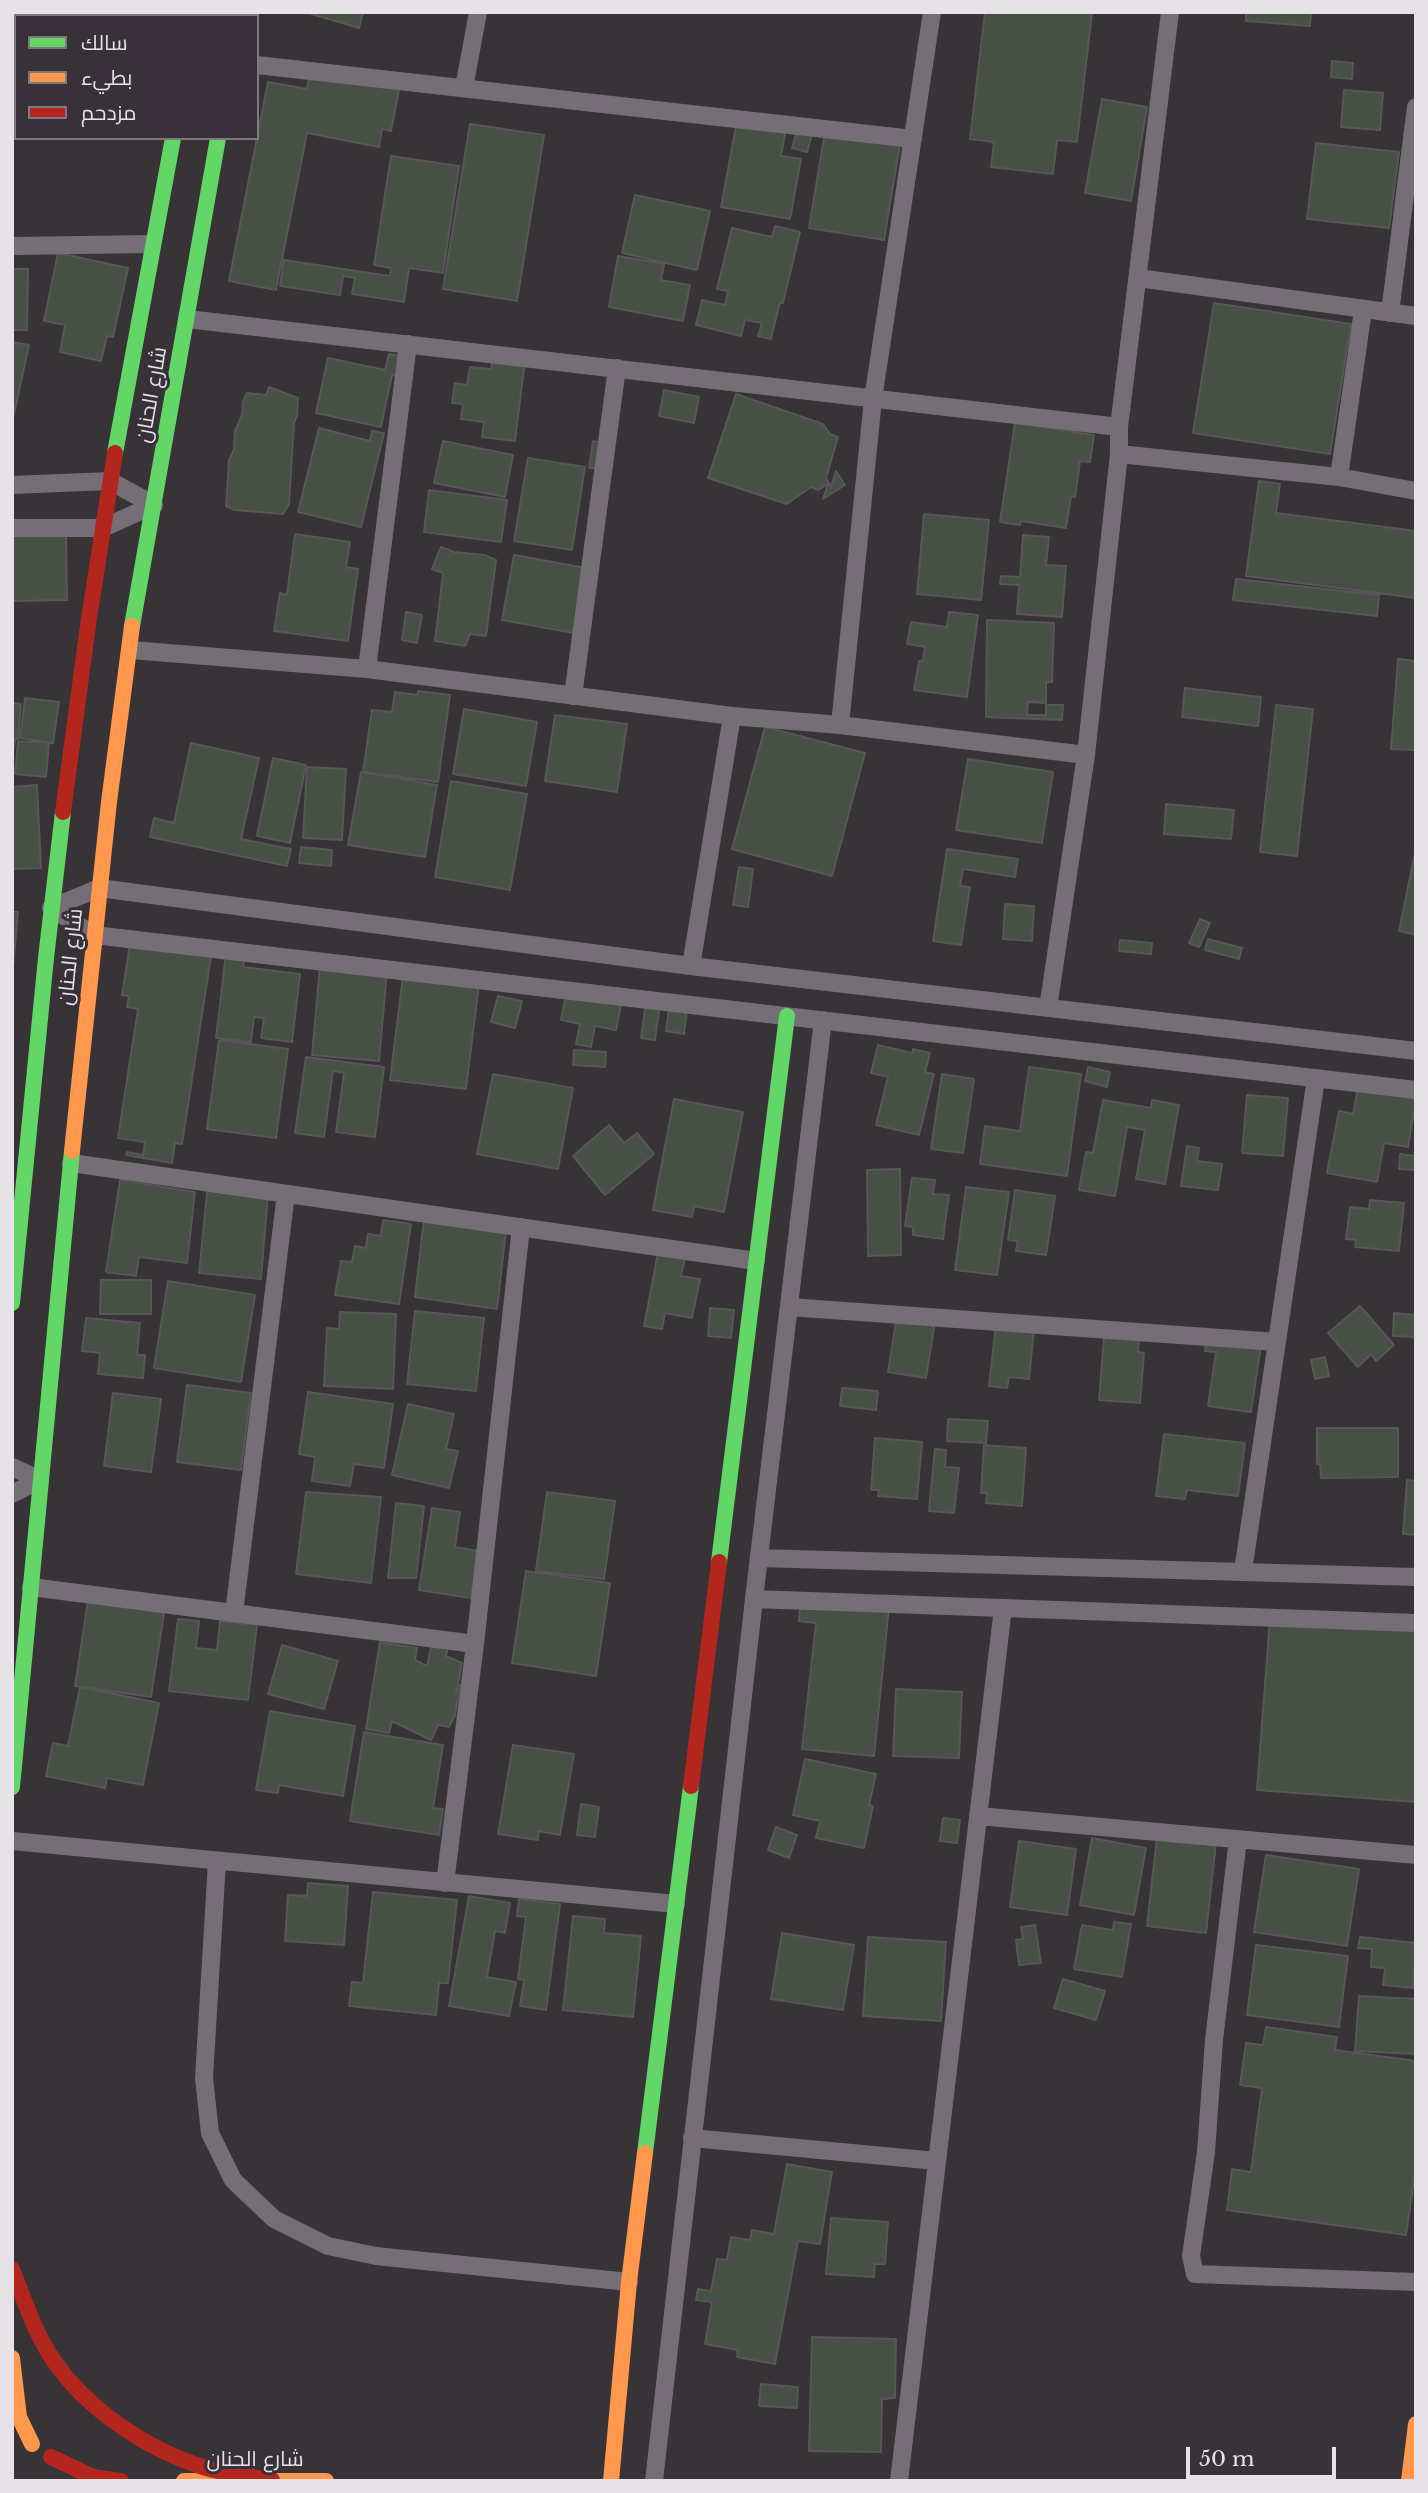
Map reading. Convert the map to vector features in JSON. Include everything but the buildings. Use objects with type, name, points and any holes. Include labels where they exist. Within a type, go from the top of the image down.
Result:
[{"type":"street","points":[[464,88],[478,12]]},
{"type":"street","points":[[841,725],[873,399],[932,12]]},
{"type":"street","points":[[1048,1008],[1086,755],[1119,454],[1119,428],[1170,12]]},
{"type":"street","points":[[259,65],[913,139]]},
{"type":"street","points":[[1390,313],[1416,107]]},
{"type":"street","name":"شارع الحنان","points":[[12,1303],[17,1210],[76,709],[110,481],[173,140]]},
{"type":"street","name":"شارع الحنان","points":[[12,1787],[99,888],[135,606],[218,140]]},
{"type":"street","points":[[12,246],[152,244]]},
{"type":"street","points":[[1138,278],[1416,316]]},
{"type":"street","points":[[1339,477],[1363,310]]},
{"type":"street","points":[[187,318],[1119,428]]},
{"type":"street","points":[[367,669],[408,344]]},
{"type":"street","points":[[573,696],[617,368]]},
{"type":"street","points":[[1119,454],[1339,477],[1416,491]]},
{"type":"street","points":[[12,485],[110,481],[154,505]]},
{"type":"street","points":[[12,528],[103,528],[154,505]]},
{"type":"street","points":[[131,650],[367,669],[732,716],[841,725],[1086,755]]},
{"type":"street","points":[[691,966],[732,716]]},
{"type":"street","points":[[51,908],[99,888],[691,966],[1416,1051]]},
{"type":"street","points":[[51,908],[94,935],[1416,1090]]},
{"type":"street","points":[[611,2481],[629,2282],[787,1016]]},
{"type":"street","points":[[654,2481],[823,1020]]},
{"type":"street","points":[[1243,1572],[1316,1078]]},
{"type":"street","points":[[71,1163],[756,1261]]},
{"type":"street","points":[[234,1613],[286,1194]]},
{"type":"street","points":[[445,1883],[475,1644],[521,1227]]},
{"type":"street","points":[[789,1307],[1277,1342]]},
{"type":"street","points":[[12,1466],[40,1480]]},
{"type":"street","points":[[12,1494],[40,1480]]},
{"type":"street","points":[[759,1558],[1416,1577]]},
{"type":"street","points":[[31,1587],[475,1644]]},
{"type":"street","points":[[754,1599],[1416,1623]]},
{"type":"street","points":[[899,2481],[1003,1608]]},
{"type":"street","points":[[978,1816],[1416,1856]]},
{"type":"street","points":[[1238,1839],[1214,2040],[1206,2152],[1191,2256],[1195,2274],[1416,2282]]},
{"type":"street","points":[[12,1841],[676,1905]]},
{"type":"street","points":[[217,1861],[204,2078],[209,2133],[233,2180],[274,2219],[328,2246],[376,2256],[629,2282]]},
{"type":"street","points":[[692,2138],[937,2161]]},
{"type":"street","points":[[12,2269],[28,2311],[53,2359],[89,2400],[147,2440],[195,2464],[272,2480]]},
{"type":"street","points":[[12,2358],[19,2417],[32,2444]]},
{"type":"street","points":[[1409,2481],[1416,2424]]},
{"type":"street","points":[[12,2438],[32,2444],[51,2457],[93,2477],[121,2481]]},
{"type":"street","points":[[51,2457],[66,2481]]},
{"type":"street","name":"شارع الحنان","points":[[184,2481],[326,2481]]},
{"type":"traffic: fast","points":[[115,453],[173,140]]},
{"type":"traffic: fast","points":[[132,626],[218,140]]},
{"type":"traffic: fast","points":[[12,1303],[63,812]]},
{"type":"traffic: fast","points":[[719,1562],[787,1016]]},
{"type":"traffic: fast","points":[[12,1787],[72,1151]]},
{"type":"traffic: fast","points":[[645,2153],[691,1786]]},
{"type":"traffic: slow","points":[[72,1151],[109,802],[132,626]]},
{"type":"traffic: slow","points":[[611,2481],[629,2282],[645,2153]]},
{"type":"traffic: slow","points":[[12,2358],[19,2417],[32,2444]]},
{"type":"traffic: slow","points":[[1409,2481],[1416,2424]]},
{"type":"traffic: slow","points":[[184,2481],[326,2481]]},
{"type":"traffic: jam","points":[[63,812],[115,453]]},
{"type":"traffic: jam","points":[[691,1786],[719,1562]]},
{"type":"traffic: jam","points":[[12,2269],[35,2326],[52,2358],[99,2410],[139,2438],[182,2459],[220,2471],[272,2480]]},
{"type":"traffic: jam","points":[[51,2457],[93,2477],[121,2481]]}]
